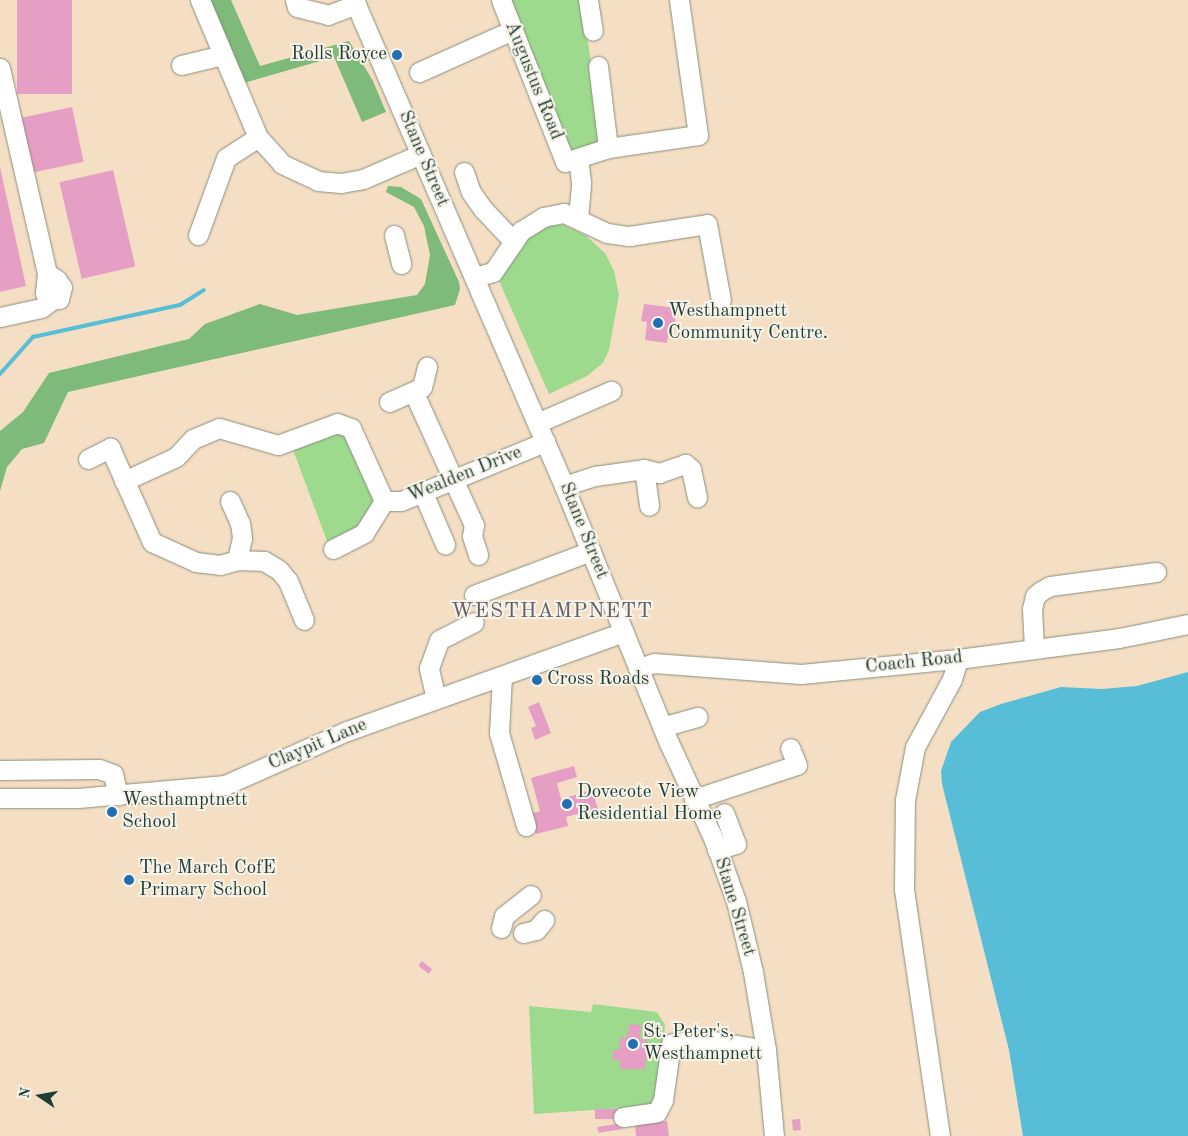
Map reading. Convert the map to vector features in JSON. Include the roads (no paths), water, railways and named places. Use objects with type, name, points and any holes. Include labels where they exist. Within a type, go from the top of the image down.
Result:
[{"type":"street","points":[[200,0],[258,137],[282,164],[318,181],[341,183],[363,179],[421,154]]},
{"type":"street","points":[[295,0],[297,7],[328,15],[355,2]]},
{"type":"street","name":"Augustus Road","points":[[501,0],[581,182],[578,219]]},
{"type":"street","points":[[588,0],[593,32]]},
{"type":"street","points":[[572,160],[608,148],[698,135],[679,0]]},
{"type":"street","name":"Stane Street","points":[[355,2],[564,486],[662,727],[717,850],[744,932],[766,1050],[774,1136]]},
{"type":"street","points":[[418,72],[513,30]]},
{"type":"street","points":[[181,65],[223,55]]},
{"type":"street","points":[[598,66],[608,148]]},
{"type":"street","points":[[0,68],[8,144],[47,273],[57,280],[62,288],[62,296],[41,308],[0,317]]},
{"type":"street","points":[[198,235],[226,158],[258,137]]},
{"type":"street","points":[[464,172],[471,192],[483,209],[514,242]]},
{"type":"street","points":[[474,277],[493,272],[521,231],[543,217],[564,213],[607,233],[630,236],[707,224],[722,300]]},
{"type":"street","points":[[394,235],[401,264]]},
{"type":"street","points":[[389,402],[414,393],[422,387],[427,367]]},
{"type":"street","points":[[537,423],[611,391]]},
{"type":"street","points":[[414,393],[474,525],[472,536],[478,555]]},
{"type":"street","name":"Wealden Drive","points":[[124,481],[176,457],[193,439],[218,428],[226,427],[278,445],[338,423],[351,428],[384,501],[401,501],[545,442]]},
{"type":"street","points":[[88,459],[110,448],[152,542],[196,562],[220,565],[237,560],[264,561],[279,570],[304,620]]},
{"type":"street","points":[[564,486],[596,476],[688,465],[697,497]]},
{"type":"street","points":[[649,506],[650,471]]},
{"type":"street","name":"Wealden Drive","points":[[423,493],[445,544]]},
{"type":"street","points":[[332,549],[364,534],[384,501]]},
{"type":"street","points":[[230,502],[240,523],[242,538],[237,560]]},
{"type":"street","points":[[474,595],[591,551]]},
{"type":"street","points":[[1034,648],[1032,609],[1035,596],[1041,591],[1050,586],[1156,572]]},
{"type":"street","points":[[436,699],[428,668],[439,640],[474,622]]},
{"type":"street","name":"Coach Road","points":[[638,668],[654,663],[800,674],[958,659],[1119,638],[1188,624]]},
{"type":"street","name":"Claypit Lane","points":[[0,798],[118,795],[224,785],[347,731],[624,632]]},
{"type":"street","points":[[940,1136],[904,889],[905,800],[915,748],[952,679],[958,659]]},
{"type":"street","points":[[502,676],[499,733],[526,826]]},
{"type":"street","points":[[662,727],[698,717]]},
{"type":"street","points":[[694,799],[797,765],[790,748]]},
{"type":"street","points":[[0,770],[108,771],[117,781],[118,795]]},
{"type":"street","points":[[717,850],[739,850],[724,813]]},
{"type":"street","points":[[500,928],[504,916],[531,894]]},
{"type":"street","points":[[523,933],[536,930],[544,920]]},
{"type":"street","points":[[623,1117],[657,1112],[663,1100],[671,1044],[702,1039],[766,1050]]},
{"type":"water","points":[[1188,672],[1188,1136],[1023,1136],[1009,1050],[942,784],[941,771],[951,742],[980,712],[1001,704],[1061,687],[1102,689],[1137,686]]},
{"type":"waterway","points":[[0,374],[33,337],[180,305],[204,290]]},
{"type":"place","name":"Rolls Royce","points":[[397,55]]},
{"type":"place","name":"Westhampnett Community Centre.","points":[[658,323]]},
{"type":"place","name":"Cross Roads","points":[[537,680]]},
{"type":"place","name":"Dovecote View Residential Home","points":[[567,804]]},
{"type":"place","name":"Westhamptnett School","points":[[112,812]]},
{"type":"place","name":"The March CofE Primary School","points":[[129,880]]},
{"type":"place","name":"St. Peter's, Westhampnett","points":[[633,1044]]},
{"type":"district","name":"WESTHAMPNETT","points":[[552,612]]}]
